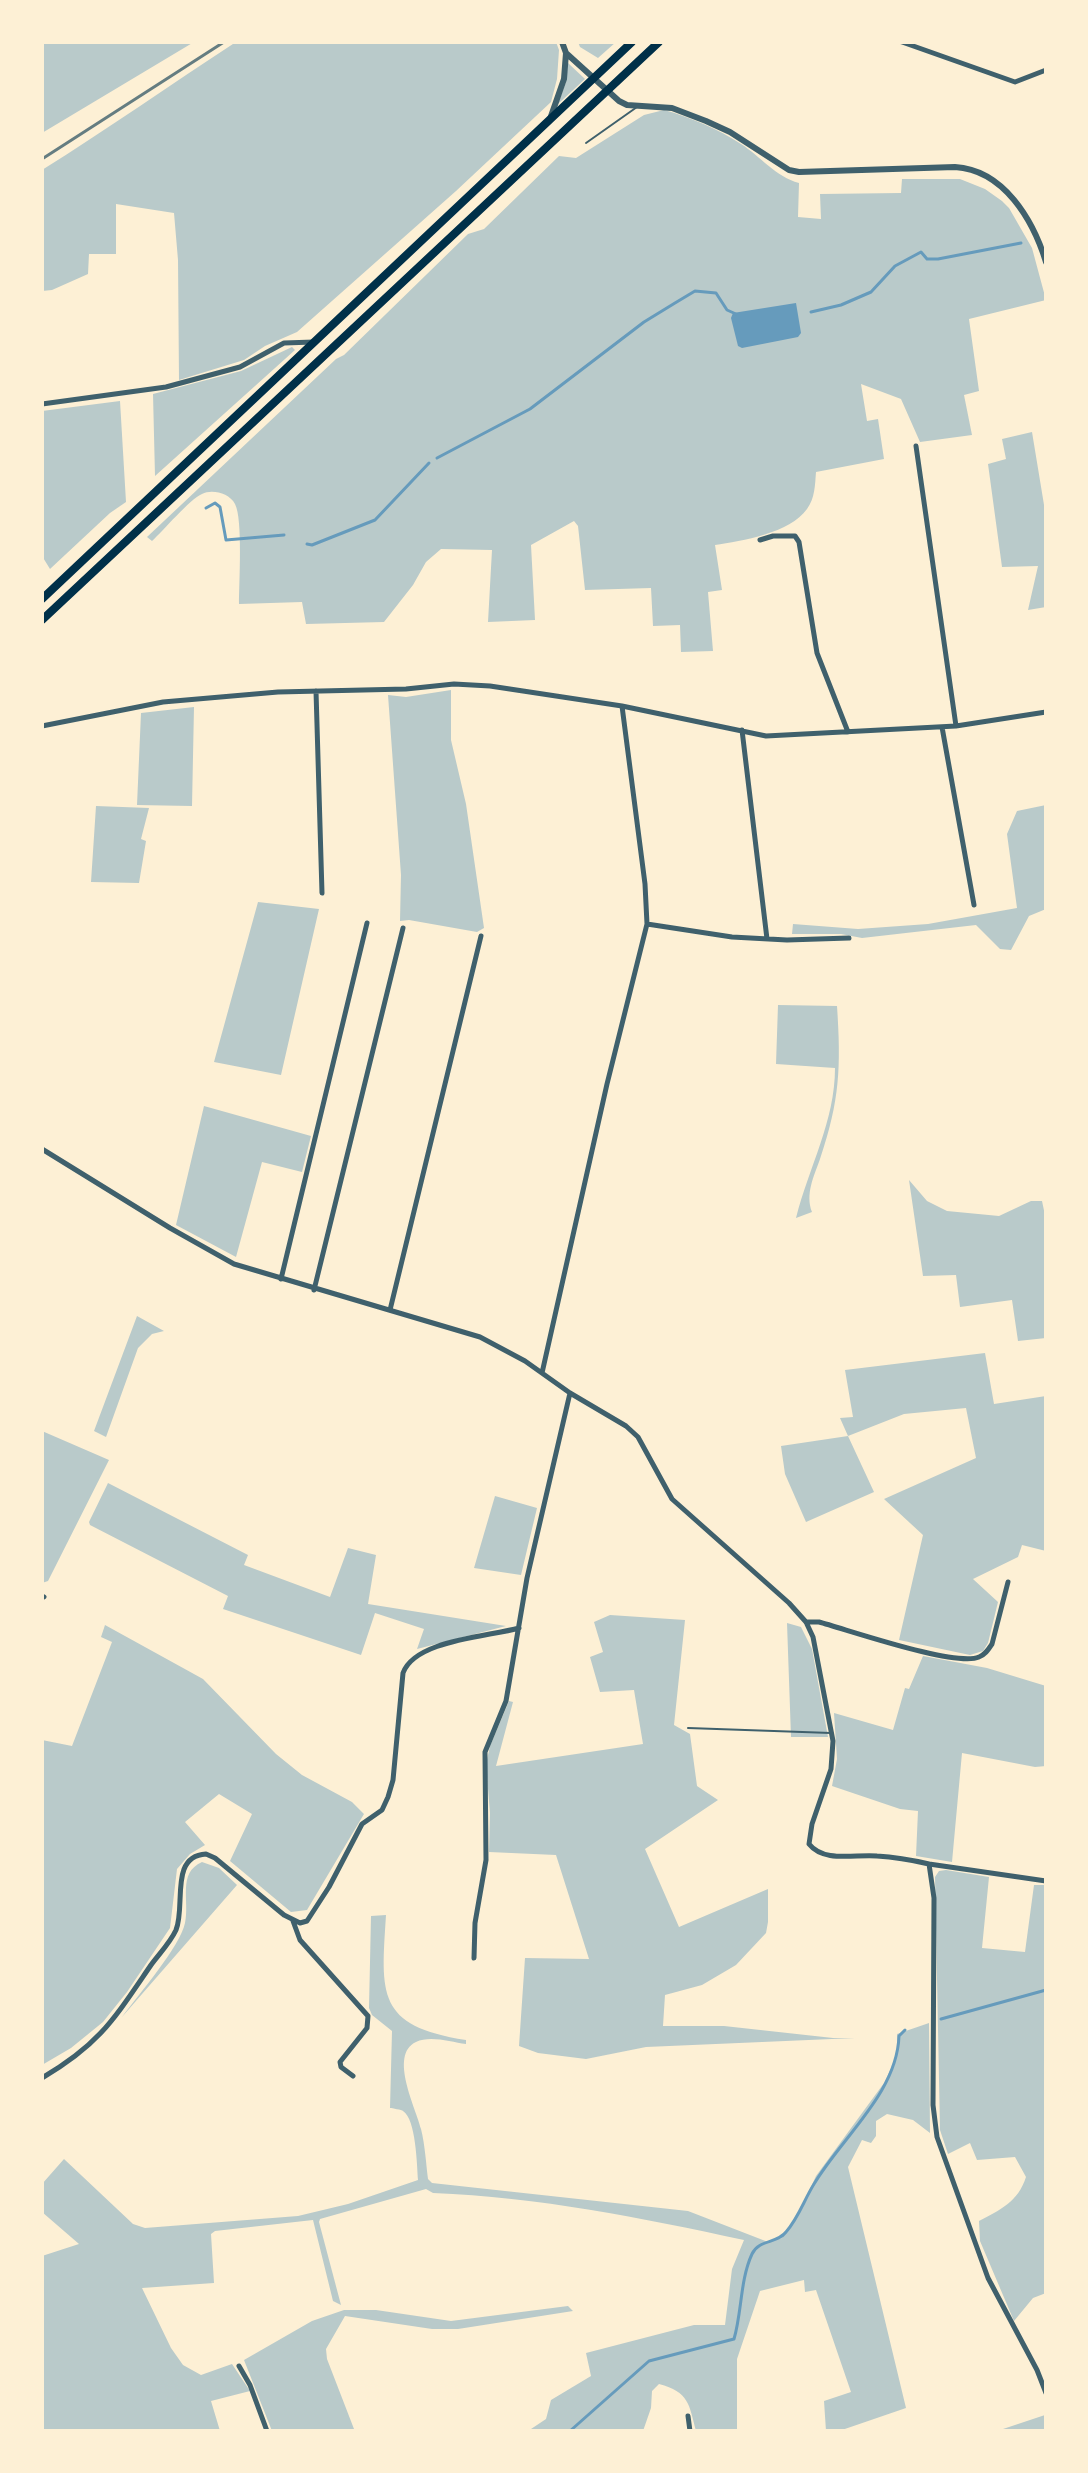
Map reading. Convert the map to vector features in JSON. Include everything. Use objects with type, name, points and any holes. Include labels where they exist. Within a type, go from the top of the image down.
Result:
[{"type":"main road","points":[[42,599],[632,42]]},
{"type":"main road","points":[[42,620],[659,42]]},
{"type":"street","points":[[549,121],[564,79],[566,53],[562,42]]},
{"type":"street","points":[[902,42],[1015,82],[1046,70]]},
{"type":"street","points":[[566,53],[619,101],[638,107],[658,105],[695,117],[730,132],[780,167],[799,172],[955,167],[975,171],[1008,193],[1023,210],[1046,262]]},
{"type":"street","points":[[42,404],[166,387],[240,367],[284,343],[315,342]]},
{"type":"street","points":[[916,446],[956,726]]},
{"type":"street","points":[[760,540],[787,534],[795,536],[799,542],[817,653],[848,732]]},
{"type":"street","points":[[42,726],[163,702],[454,684],[490,686],[622,706],[766,736],[956,726],[1046,712]]},
{"type":"street","points":[[316,691],[322,893]]},
{"type":"street","points":[[542,1373],[610,1069],[647,924],[645,884],[622,706]]},
{"type":"street","points":[[942,727],[963,830],[974,905]]},
{"type":"street","points":[[742,730],[767,939]]},
{"type":"street","points":[[281,1279],[367,923]]},
{"type":"street","points":[[647,924],[732,937],[849,938]]},
{"type":"street","points":[[314,1290],[403,928]]},
{"type":"street","points":[[390,1310],[481,936]]},
{"type":"street","points":[[42,1149],[234,1264],[480,1337],[626,1426],[638,1437],[672,1499],[747,1564],[806,1622],[817,1652],[831,1733],[831,1769],[812,1824],[809,1844],[815,1851],[829,1855],[877,1856],[1046,1881]]},
{"type":"street","points":[[474,1958],[475,1923],[486,1860],[484,1760],[488,1742],[506,1701],[542,1508],[570,1393]]},
{"type":"street","points":[[806,1622],[819,1622],[946,1657],[974,1658],[988,1651],[992,1644],[1008,1582]]},
{"type":"street","points":[[42,2078],[81,2053],[106,2030],[165,1947],[176,1930],[182,1871],[192,1858],[206,1854],[293,1921],[307,1921],[362,1824],[382,1810],[388,1797],[393,1780],[403,1673],[410,1659],[431,1648],[519,1628]]},
{"type":"street","points":[[929,1864],[934,1898],[933,2105],[937,2137],[988,2278],[1046,2393]]},
{"type":"street","points":[[293,1921],[300,1940],[368,2016],[367,2028],[340,2062],[341,2067],[353,2076]]},
{"type":"street","points":[[239,2366],[250,2385],[267,2431]]},
{"type":"street","points":[[688,2416],[690,2431]]},
{"type":"lane","points":[[586,143],[638,107]]},
{"type":"lane","points":[[688,1728],[831,1733]]},
{"type":"shaded area","points":[[42,42],[194,42],[42,133]]},
{"type":"shaded area","points":[[236,42],[556,42],[559,50],[557,79],[551,102],[297,332],[265,346],[244,360],[179,380],[178,260],[174,213],[116,204],[116,254],[89,254],[88,274],[52,290],[42,291],[42,170]]},
{"type":"shaded area","points":[[578,42],[616,42],[598,58],[580,47]]},
{"type":"shaded area","points":[[568,63],[585,79],[558,104],[566,82]]},
{"type":"shaded area","points":[[664,110],[723,133],[783,176],[799,183],[798,217],[821,219],[820,194],[901,193],[902,179],[960,179],[985,189],[1009,208],[1032,248],[1046,300],[969,319],[979,391],[964,395],[972,435],[920,442],[901,399],[861,384],[867,421],[878,419],[884,459],[816,472],[812,500],[799,517],[778,530],[715,545],[722,590],[708,592],[713,651],[681,652],[680,625],[653,626],[651,588],[585,590],[578,526],[574,521],[531,545],[535,620],[488,622],[492,550],[441,549],[426,562],[413,585],[384,622],[306,624],[302,602],[239,604],[239,523],[235,504],[225,495],[202,494],[152,541],[147,537],[336,359],[344,355],[468,234],[484,229],[559,156],[576,158],[644,115]]},
{"type":"shaded area","points":[[292,347],[295,350],[155,476],[153,394],[241,371]]},
{"type":"shaded area","points":[[120,401],[126,502],[50,569],[42,556],[42,411]]},
{"type":"shaded area","points":[[1032,432],[1046,517],[1046,607],[1028,610],[1038,566],[1002,567],[988,464],[1006,459],[1002,439]]},
{"type":"shaded area","points":[[451,690],[451,740],[466,804],[484,928],[477,932],[400,921],[401,875],[388,695],[406,697]]},
{"type":"shaded area","points":[[194,707],[192,806],[137,805],[141,713]]},
{"type":"shaded area","points":[[1046,805],[1046,909],[1029,916],[1011,950],[1000,949],[976,925],[862,938],[841,934],[792,934],[793,924],[858,929],[928,924],[1017,908],[1007,834],[1017,811]]},
{"type":"shaded area","points":[[96,806],[149,808],[141,839],[146,841],[139,883],[91,882]]},
{"type":"shaded area","points":[[258,902],[319,909],[281,1075],[214,1062]]},
{"type":"shaded area","points":[[778,1005],[837,1006],[839,1066],[835,1101],[827,1138],[811,1185],[809,1199],[812,1212],[796,1218],[831,1107],[835,1068],[776,1064]]},
{"type":"shaded area","points":[[204,1106],[311,1136],[302,1172],[262,1162],[236,1257],[176,1225]]},
{"type":"shaded area","points":[[909,1180],[927,1201],[947,1211],[999,1216],[1031,1201],[1042,1201],[1046,1220],[1046,1338],[1018,1341],[1012,1300],[960,1307],[956,1275],[923,1276]]},
{"type":"shaded area","points":[[137,1316],[164,1331],[152,1334],[138,1348],[106,1437],[94,1431]]},
{"type":"shaded area","points":[[985,1353],[994,1404],[1046,1396],[1046,1551],[1022,1545],[1018,1557],[973,1579],[998,1602],[988,1643],[983,1651],[970,1655],[899,1640],[923,1535],[884,1499],[976,1458],[966,1408],[904,1414],[848,1436],[840,1418],[853,1417],[845,1370]]},
{"type":"shaded area","points":[[42,1431],[109,1460],[48,1581],[42,1583]]},
{"type":"shaded area","points":[[848,1436],[874,1492],[806,1522],[785,1474],[781,1446]]},
{"type":"shaded area","points":[[108,1483],[248,1555],[244,1565],[330,1597],[348,1548],[376,1555],[368,1604],[506,1626],[417,1649],[424,1629],[375,1613],[361,1655],[223,1609],[228,1596],[90,1525]]},
{"type":"shaded area","points":[[495,1496],[537,1508],[521,1575],[474,1568]]},
{"type":"shaded area","points":[[610,1615],[685,1620],[674,1725],[690,1734],[697,1786],[718,1800],[645,1849],[679,1927],[768,1889],[766,1933],[736,1965],[702,1985],[665,1995],[663,2026],[724,2026],[855,2038],[646,2047],[586,2059],[538,2053],[519,2046],[525,1958],[589,1959],[556,1855],[489,1852],[486,1764],[490,1746],[509,1701],[513,1702],[496,1766],[643,1744],[634,1690],[600,1692],[590,1657],[603,1652],[594,1622]]},
{"type":"shaded area","points":[[787,1623],[801,1627],[812,1649],[828,1737],[791,1737]]},
{"type":"shaded area","points":[[105,1625],[203,1679],[276,1754],[302,1775],[352,1802],[364,1814],[307,1910],[291,1912],[230,1861],[252,1814],[219,1794],[185,1822],[205,1845],[190,1854],[177,1869],[170,1928],[103,2022],[71,2048],[42,2065],[42,1740],[72,1746],[112,1642],[101,1637]]},
{"type":"shaded area","points":[[923,1656],[987,1668],[1046,1686],[1046,1766],[1035,1767],[962,1753],[952,1862],[916,1856],[918,1811],[900,1809],[832,1786],[837,1759],[834,1713],[893,1730],[905,1688],[909,1689]]},
{"type":"shaded area","points":[[202,1862],[219,1868],[237,1885],[122,2017],[182,1933],[187,1880],[194,1867]]},
{"type":"shaded area","points":[[939,1871],[989,1877],[982,1948],[1025,1952],[1034,1885],[1046,1885],[1046,2293],[1033,2298],[1014,2321],[980,2241],[979,2221],[1013,2199],[1026,2177],[1015,2157],[977,2160],[970,2143],[948,2154],[940,2130],[935,1877]]},
{"type":"shaded area","points":[[386,1915],[384,1966],[390,2002],[400,2015],[415,2026],[466,2040],[466,2044],[422,2040],[408,2049],[404,2058],[406,2083],[422,2135],[428,2179],[432,2183],[688,2211],[768,2242],[782,2238],[798,2215],[816,2176],[884,2083],[897,2056],[897,2034],[929,2023],[930,2133],[913,2120],[887,2114],[876,2121],[876,2136],[871,2143],[862,2140],[848,2167],[906,2408],[839,2431],[826,2431],[824,2401],[851,2392],[816,2290],[805,2292],[804,2280],[760,2291],[737,2359],[737,2431],[696,2431],[686,2400],[676,2391],[659,2384],[652,2391],[651,2408],[643,2431],[528,2431],[546,2419],[551,2400],[591,2376],[586,2353],[694,2325],[725,2325],[732,2269],[744,2240],[590,2210],[512,2199],[433,2193],[426,2189],[320,2219],[341,2305],[333,2301],[313,2220],[215,2231],[211,2234],[214,2283],[142,2288],[171,2348],[183,2365],[201,2375],[232,2364],[250,2391],[211,2401],[220,2431],[42,2431],[42,2256],[79,2244],[42,2212],[42,2184],[64,2159],[133,2224],[145,2228],[298,2216],[348,2204],[418,2180],[411,2123],[403,2111],[390,2108],[392,2031],[372,2015],[369,2008],[371,1916]]},
{"type":"shaded area","points":[[568,2306],[573,2311],[458,2329],[432,2329],[345,2316],[326,2349],[354,2429],[348,2431],[272,2431],[244,2360],[312,2321],[344,2310],[376,2310],[451,2321]]},
{"type":"shaded area","points":[[1045,2415],[1046,2431],[997,2431]]},
{"type":"water","points":[[796,303],[801,333],[798,337],[742,348],[738,346],[731,318],[733,313]]},
{"type":"waterway","points":[[811,312],[841,305],[871,292],[895,266],[921,252],[927,259],[938,259],[1021,243]]},
{"type":"waterway","points":[[437,458],[530,409],[644,322],[695,291],[716,293],[727,310],[736,314]]},
{"type":"waterway","points":[[307,544],[312,545],[375,520],[429,463]]},
{"type":"waterway","points":[[206,508],[215,503],[220,507],[226,540],[284,535]]},
{"type":"waterway","points":[[941,2019],[1046,1990]]},
{"type":"waterway","points":[[570,2431],[649,2361],[734,2339],[745,2274],[752,2254],[759,2246],[782,2236],[791,2226],[826,2166],[879,2095],[896,2057],[899,2036],[905,2030]]},
{"type":"railway","points":[[42,159],[224,42]]}]
